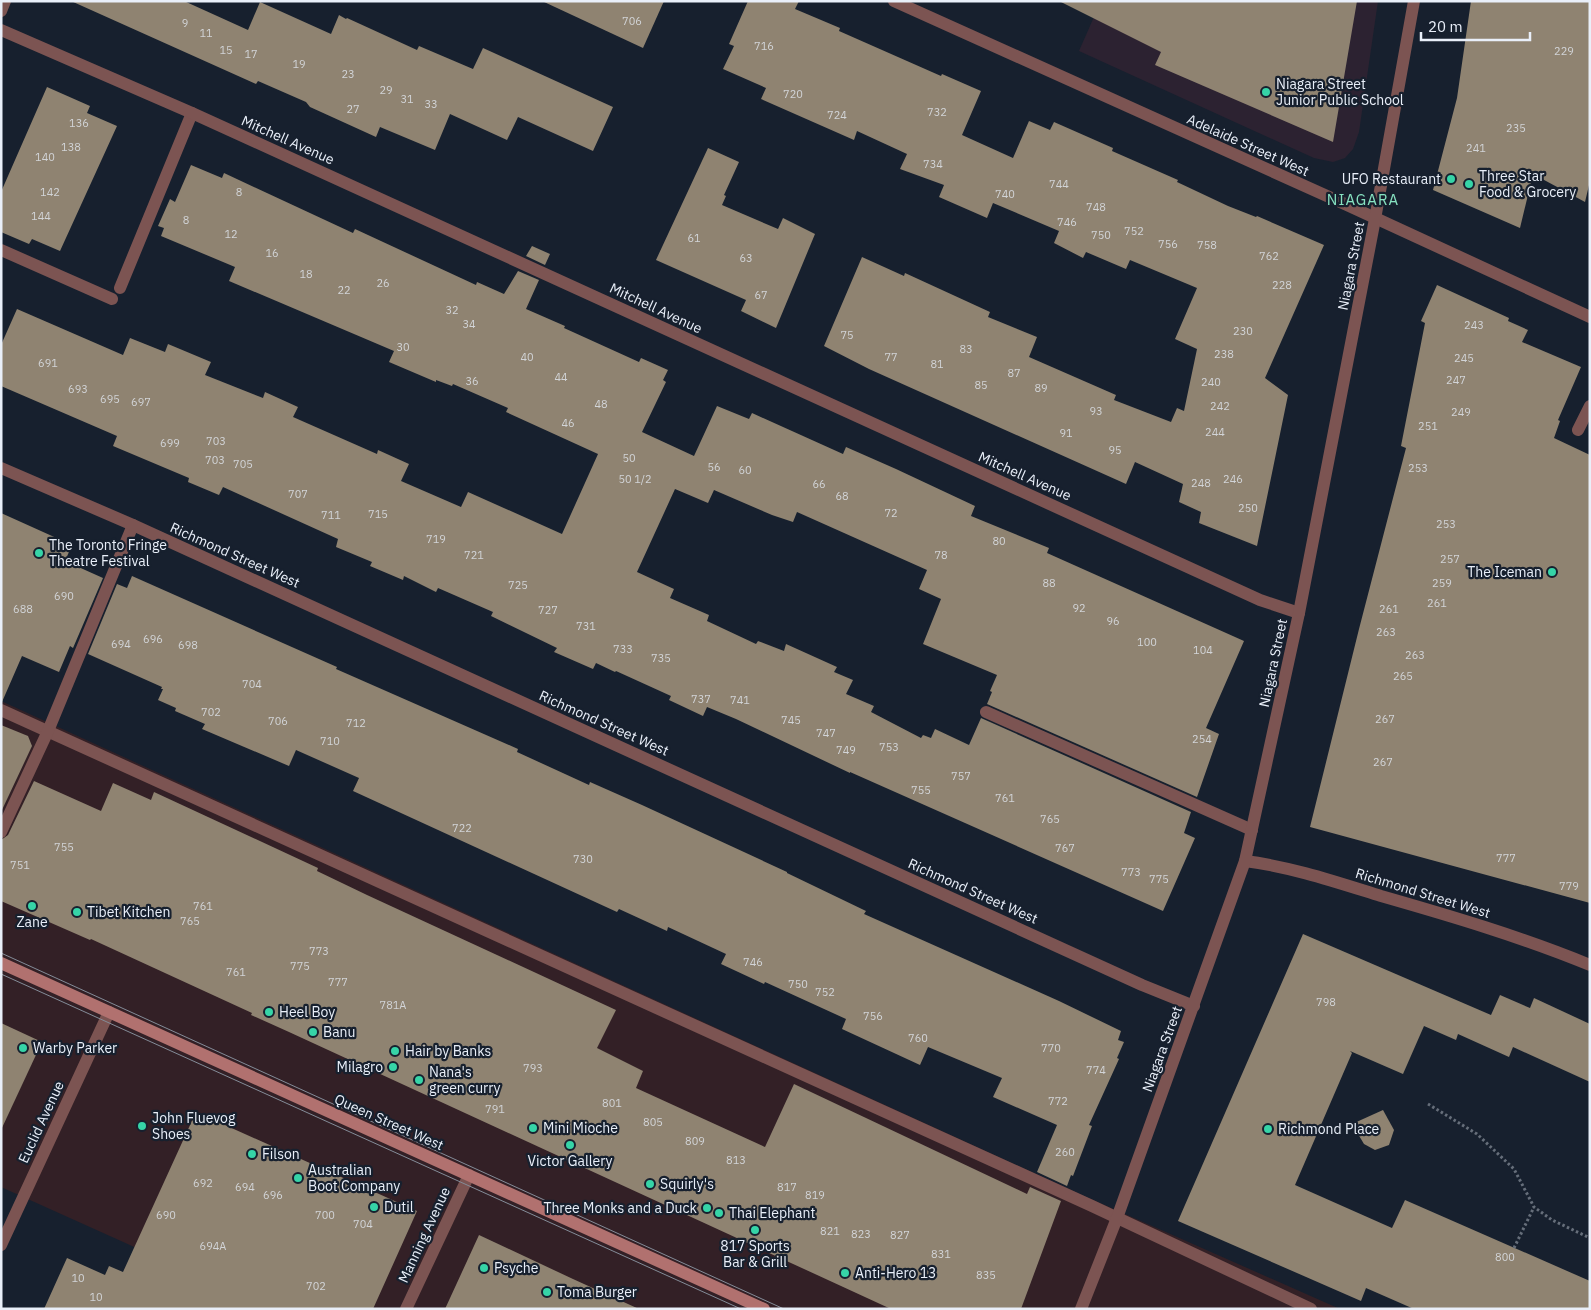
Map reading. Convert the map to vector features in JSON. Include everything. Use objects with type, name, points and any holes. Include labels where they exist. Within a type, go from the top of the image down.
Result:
[{"type":"main road","name":"Queen Street West","points":[[1,963],[764,1309]]},
{"type":"street","points":[[1,11],[5,1]]},
{"type":"street","name":"Adelaide Street West","points":[[895,1],[1590,317]]},
{"type":"street","name":"Niagara Street","points":[[1081,1309],[1117,1218],[1245,861],[1299,613],[1375,220],[1414,1]]},
{"type":"street","name":"Mitchell Avenue","points":[[1,30],[192,113],[1251,596],[1299,613]]},
{"type":"street","points":[[120,288],[192,113]]},
{"type":"street","points":[[1,250],[112,299]]},
{"type":"street","points":[[1578,430],[1590,406]]},
{"type":"street","name":"Richmond Street West","points":[[1,468],[133,526],[1116,973],[1194,1006]]},
{"type":"street","points":[[1,832],[48,731],[133,526]]},
{"type":"street","points":[[1,710],[1117,1218],[1311,1309]]},
{"type":"street","points":[[986,712],[1252,830]]},
{"type":"street","name":"Richmond Street West","points":[[1245,861],[1276,865],[1450,916],[1557,951],[1590,965]]},
{"type":"street","name":"Euclid Avenue","points":[[1,1245],[5,1227],[109,1012]]},
{"type":"street","name":"Manning Avenue","points":[[406,1309],[469,1175]]},
{"type":"path","points":[[1428,1104],[1477,1134],[1514,1169],[1534,1207],[1552,1220],[1590,1238]]},
{"type":"path","points":[[1514,1248],[1534,1207]]},
{"type":"shaded area","name":"Niagara Street Junior Public School","points":[[1101,1],[1378,1],[1359,132],[1353,149],[1345,158],[1333,162],[1314,158],[1079,51]]},
{"type":"shaded area","points":[[1,701],[1082,1195],[1340,1309],[163,1309],[181,1268],[1,1187]]},
{"type":"building","points":[[71,1],[184,1],[248,30],[260,2],[331,34],[339,15],[417,50],[419,46],[473,69],[483,48],[613,107],[593,151],[518,117],[507,140],[450,114],[435,150],[380,127],[376,137],[310,107],[306,102],[258,81],[256,84]]},
{"type":"building","points":[[542,1],[664,1],[643,48]]},
{"type":"building","points":[[748,1],[799,1],[795,9],[840,28],[839,31],[941,76],[942,74],[981,91],[962,135],[1013,158],[1029,121],[1050,130],[1054,122],[1113,148],[1112,151],[1178,180],[1177,182],[1228,206],[1257,216],[1324,245],[1265,378],[1288,395],[1257,546],[1199,523],[1201,512],[1179,502],[1183,484],[1135,462],[1126,484],[869,369],[824,346],[862,257],[904,276],[905,273],[990,312],[988,317],[1037,337],[1029,357],[1116,395],[1114,400],[1171,422],[1177,408],[1184,411],[1197,349],[1175,339],[1197,288],[1130,260],[1126,269],[1086,252],[1083,258],[1054,243],[1059,231],[993,203],[987,218],[939,197],[944,185],[900,169],[907,154],[857,131],[854,140],[761,99],[766,88],[723,69],[734,46],[729,44]]},
{"type":"building","name":"Niagara Street Junior Public School","points":[[1059,1],[1357,1],[1333,142],[1155,65],[1161,52]]},
{"type":"building","points":[[1471,1],[1590,1],[1590,181],[1585,202],[1533,174],[1520,228],[1433,190],[1457,98]]},
{"type":"building","points":[[47,87],[90,106],[87,113],[117,126],[60,251],[32,239],[29,244],[1,232],[1,192]]},
{"type":"building","points":[[708,148],[739,162],[724,195],[726,196],[722,205],[778,229],[783,218],[815,234],[776,328],[741,311],[746,300],[656,260]]},
{"type":"building","points":[[191,165],[222,178],[224,173],[353,233],[355,229],[476,285],[477,282],[504,294],[518,271],[539,280],[526,309],[639,362],[641,358],[668,370],[663,380],[666,382],[642,432],[694,456],[717,406],[749,419],[752,413],[843,454],[846,447],[896,469],[975,506],[971,516],[1049,548],[1047,553],[1244,641],[1206,728],[1219,734],[1197,797],[987,704],[997,675],[923,644],[941,599],[919,589],[927,570],[797,512],[793,522],[714,490],[708,503],[675,489],[637,572],[674,589],[670,598],[709,615],[707,621],[756,644],[758,641],[784,651],[786,644],[837,667],[834,672],[853,680],[846,694],[874,706],[871,712],[921,738],[923,735],[931,738],[935,729],[969,745],[981,718],[1191,812],[1184,833],[1195,838],[1163,911],[850,773],[736,719],[707,707],[703,716],[669,700],[671,696],[616,671],[596,663],[593,669],[554,652],[557,648],[491,616],[493,612],[438,588],[436,592],[404,576],[403,580],[370,566],[372,562],[336,547],[338,539],[223,487],[219,495],[188,482],[189,478],[113,446],[117,436],[1,386],[1,345],[17,309],[123,355],[130,338],[165,352],[168,344],[211,362],[205,375],[263,398],[265,392],[298,407],[293,417],[377,454],[378,450],[409,464],[401,481],[461,507],[468,492],[562,534],[598,454],[506,412],[508,408],[453,384],[452,386],[436,380],[436,382],[389,362],[394,351],[229,281],[235,267],[161,236],[164,228],[158,226],[170,199],[175,202]]},
{"type":"building","points":[[532,246],[550,254],[545,265],[526,256]]},
{"type":"building","points":[[1437,285],[1509,318],[1508,321],[1528,330],[1522,342],[1581,367],[1558,420],[1560,421],[1554,438],[1590,455],[1590,903],[1310,827],[1406,448],[1401,446],[1425,323],[1421,321]]},
{"type":"building","points":[[1,513],[72,545],[65,561],[103,578],[73,648],[70,646],[59,672],[22,656],[2,702]]},
{"type":"building","points":[[132,576],[518,749],[517,752],[589,785],[590,782],[642,805],[787,872],[866,911],[864,914],[1059,1001],[1121,1031],[1118,1040],[1124,1042],[1117,1058],[1119,1059],[1089,1125],[1092,1126],[1073,1176],[1071,1175],[1067,1186],[1037,1172],[1057,1125],[993,1097],[1002,1078],[928,1047],[920,1065],[842,1029],[846,1019],[721,964],[726,954],[668,927],[667,931],[619,909],[617,912],[353,791],[359,778],[296,750],[289,766],[202,729],[205,724],[175,711],[176,708],[158,700],[163,689],[161,689],[162,687],[88,654],[117,584],[127,588]]},
{"type":"building","points":[[1,725],[28,736],[32,746],[1,812]]},
{"type":"building","points":[[34,781],[101,811],[113,783],[151,800],[154,792],[318,868],[317,871],[367,895],[616,1010],[597,1048],[643,1071],[636,1088],[765,1147],[794,1084],[1027,1194],[1030,1187],[1061,1201],[1021,1309],[891,1309],[251,1015],[252,1013],[91,939],[1,901],[1,840],[8,835]]},
{"type":"building","name":"Richmond Place","points":[[1303,934],[1491,1015],[1500,995],[1530,1008],[1534,998],[1590,1024],[1590,1082],[1513,1047],[1509,1057],[1458,1034],[1456,1040],[1424,1026],[1403,1074],[1350,1051],[1352,1053],[1295,1185],[1392,1228],[1405,1200],[1590,1281],[1590,1309],[1414,1309],[1366,1288],[1361,1301],[1178,1221]]},
{"type":"building","points":[[1,1023],[42,1042],[1,1130]]},
{"type":"building","points":[[1383,1110],[1394,1130],[1389,1145],[1375,1150],[1364,1144],[1352,1124]]},
{"type":"building","points":[[196,1112],[417,1211],[373,1309],[44,1309],[67,1258],[105,1275],[109,1266],[123,1272]]},
{"type":"building","points":[[479,1235],[573,1279],[639,1309],[445,1309]]},
{"type":"tram line","points":[[1,953],[784,1309]]},
{"type":"tram line","points":[[1,974],[741,1309]]},
{"type":"place","name":"Niagara Street Junior Public School","points":[[1266,92]]},
{"type":"place","name":"UFO Restaurant","points":[[1451,179]]},
{"type":"place","name":"Three Star Food & Grocery","points":[[1469,184]]},
{"type":"place","name":"The Toronto Fringe Theatre Festival","points":[[39,553]]},
{"type":"place","name":"The Iceman","points":[[1552,572]]},
{"type":"place","name":"Zane","points":[[32,906]]},
{"type":"place","name":"Tibet Kitchen","points":[[77,912]]},
{"type":"place","name":"Heel Boy","points":[[269,1012]]},
{"type":"place","name":"Banu","points":[[313,1032]]},
{"type":"place","name":"Warby Parker","points":[[23,1048]]},
{"type":"place","name":"Hair by Banks","points":[[395,1051]]},
{"type":"place","name":"Milagro","points":[[393,1067]]},
{"type":"place","name":"Nana's green curry","points":[[419,1080]]},
{"type":"place","name":"John Fluevog Shoes","points":[[142,1126]]},
{"type":"place","name":"Mini Mioche","points":[[533,1128]]},
{"type":"place","name":"Richmond Place","points":[[1268,1129]]},
{"type":"place","name":"Victor Gallery","points":[[570,1145]]},
{"type":"place","name":"Filson","points":[[252,1154]]},
{"type":"place","name":"Australian Boot Company","points":[[298,1178]]},
{"type":"place","name":"Squirly's","points":[[650,1184]]},
{"type":"place","name":"Dutil","points":[[374,1207]]},
{"type":"place","name":"Three Monks and a Duck","points":[[707,1208]]},
{"type":"place","name":"Thai Elephant","points":[[719,1213]]},
{"type":"place","name":"817 Sports Bar & Grill","points":[[755,1230]]},
{"type":"place","name":"Psyche","points":[[484,1268]]},
{"type":"place","name":"Anti-Hero 13","points":[[845,1273]]},
{"type":"place","name":"Toma Burger","points":[[547,1292]]},
{"type":"district","name":"NIAGARA","points":[[1363,200]]}]
